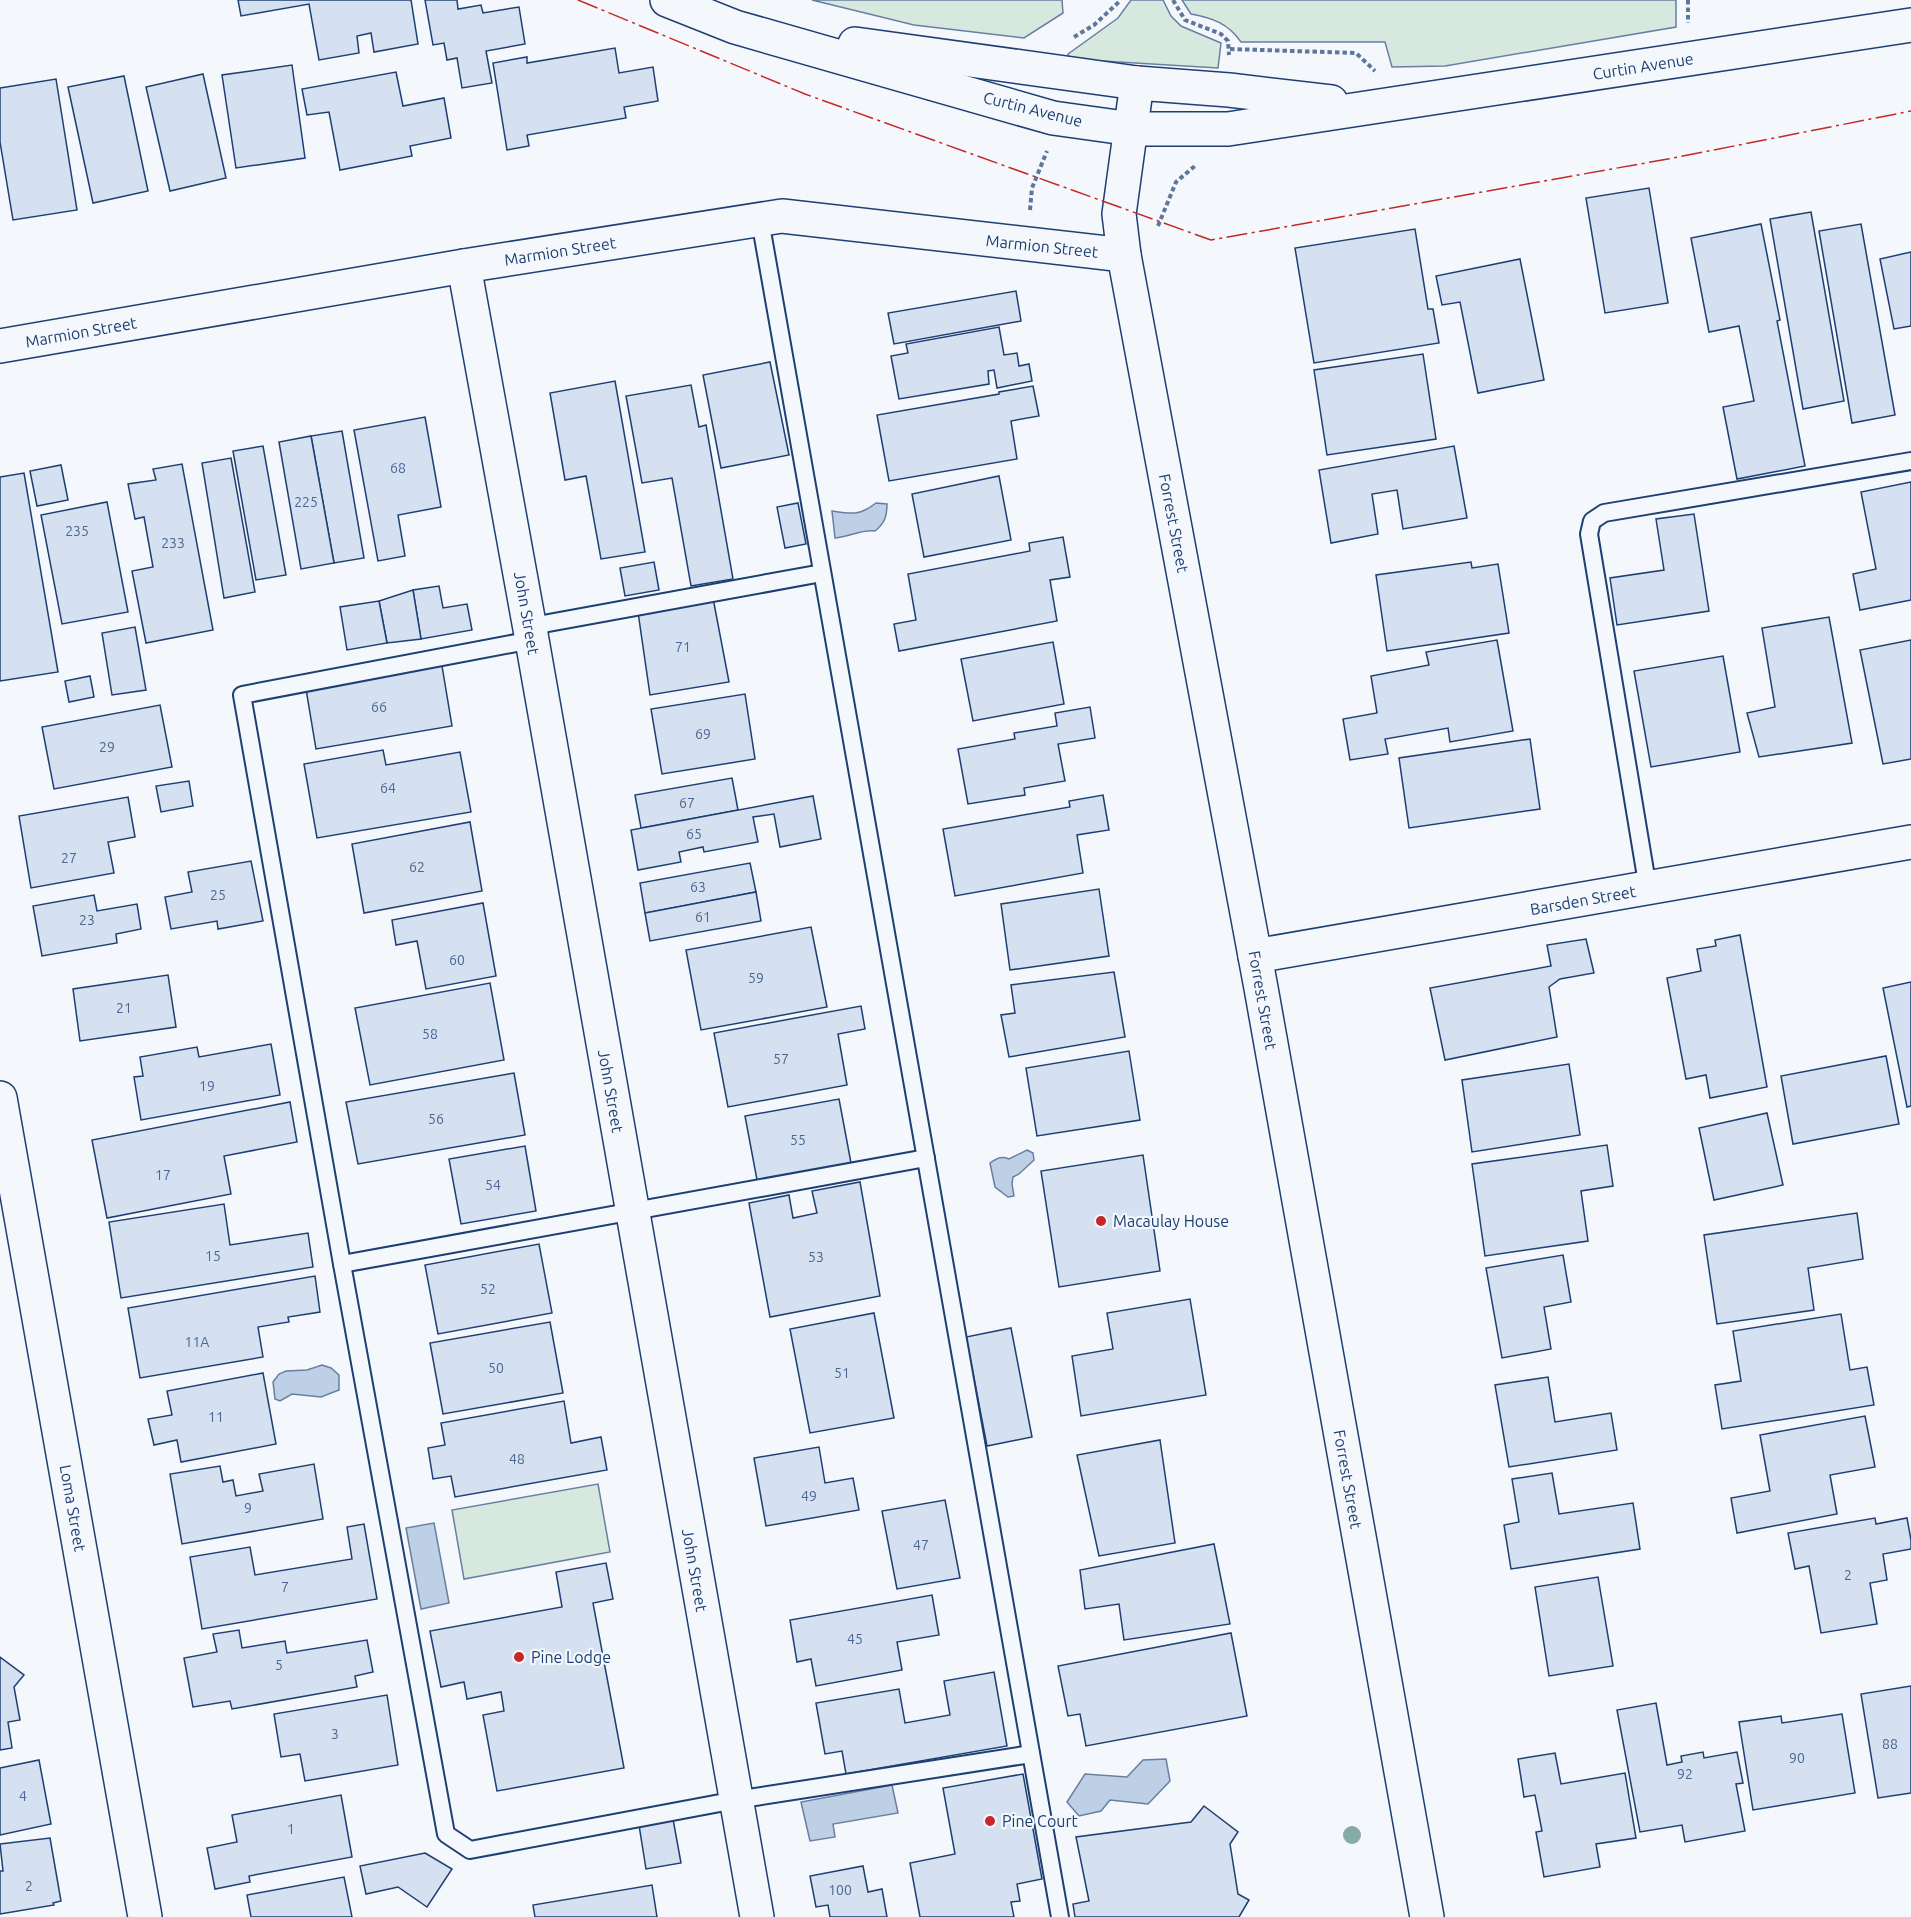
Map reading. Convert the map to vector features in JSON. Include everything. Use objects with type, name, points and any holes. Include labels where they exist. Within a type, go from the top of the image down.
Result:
[{"type":"street","name":"Curtin Avenue","points":[[667,0],[735,27],[1053,118],[1132,129],[1228,129],[1911,25]]},
{"type":"street","name":"Curtin Avenue","points":[[735,27],[1137,83],[1229,90],[1374,106]]},
{"type":"street","name":"Forrest Street","points":[[1137,83],[1119,214],[1124,255],[1255,956],[1427,1917]]},
{"type":"street","name":"Marmion Street","points":[[0,346],[464,266],[782,216],[1124,255]]},
{"type":"street","name":"John Street","points":[[464,266],[757,1917]]},
{"type":"street","name":"Barsden Street","points":[[1255,956],[1911,842]]},
{"type":"street","name":"Loma Street","points":[[0,1098],[145,1917]]},
{"type":"lane","points":[[760,220],[1060,1917]]},
{"type":"lane","points":[[1648,889],[1589,534],[1592,521],[1604,513],[1911,461]]},
{"type":"lane","points":[[822,573],[543,624],[532,640],[242,695],[342,1264],[446,1834],[470,1850],[736,1800],[1031,1754]]},
{"type":"lane","points":[[342,1264],[926,1158]]},
{"type":"path","points":[[1057,72],[1059,46],[1094,25],[1121,0]]},
{"type":"path","points":[[1173,0],[1185,20],[1221,34],[1228,40],[1230,49],[1356,53],[1407,102]]},
{"type":"path","points":[[1026,244],[1032,188],[1050,142]]},
{"type":"shaded area","points":[[812,0],[1062,0],[1063,13],[1024,38],[914,25]]},
{"type":"shaded area","points":[[1131,0],[1163,0],[1171,16],[1181,26],[1221,43],[1218,68],[1069,59],[1068,54],[1118,18]]},
{"type":"shaded area","points":[[1182,0],[1676,0],[1676,27],[1445,66],[1392,67],[1385,42],[1241,42],[1231,30],[1219,22],[1191,14]]},
{"type":"shaded area","points":[[598,1484],[610,1552],[464,1579],[452,1510]]},
{"type":"water","points":[[876,503],[887,504],[887,508],[883,522],[875,531],[835,538],[832,511],[855,513]]},
{"type":"water","points":[[1027,1150],[1033,1153],[1034,1160],[1013,1177],[1014,1196],[1008,1197],[995,1187],[990,1163],[999,1158],[1009,1159]]},
{"type":"water","points":[[322,1365],[331,1368],[339,1375],[339,1390],[321,1397],[292,1394],[280,1401],[275,1399],[273,1382],[279,1374],[286,1371],[307,1370]]},
{"type":"water","points":[[434,1523],[449,1603],[421,1609],[406,1528]]},
{"type":"water","points":[[1166,1759],[1170,1781],[1148,1804],[1110,1800],[1101,1811],[1079,1816],[1067,1802],[1085,1774],[1127,1777],[1143,1760]]},
{"type":"water","points":[[892,1785],[898,1813],[833,1824],[835,1837],[810,1841],[801,1802]]},
{"type":"building","points":[[238,0],[411,0],[418,44],[374,52],[371,33],[357,36],[359,53],[319,60],[309,4],[241,16]]},
{"type":"building","points":[[425,0],[457,0],[458,9],[481,5],[483,13],[519,7],[525,44],[486,51],[492,83],[462,88],[457,58],[447,60],[444,43],[433,45]]},
{"type":"building","points":[[615,48],[619,73],[653,67],[658,101],[624,107],[626,118],[527,135],[529,146],[507,150],[493,63],[527,57],[527,63]]},
{"type":"building","points":[[292,65],[305,158],[236,168],[222,75]]},
{"type":"building","points":[[396,72],[403,106],[444,98],[451,138],[410,146],[412,156],[340,170],[329,112],[307,115],[302,89]]},
{"type":"building","points":[[203,74],[226,178],[170,191],[146,87]]},
{"type":"building","points":[[124,76],[148,191],[93,203],[68,87]]},
{"type":"building","points":[[56,79],[77,210],[13,220],[0,142],[0,88]]},
{"type":"building","points":[[1649,188],[1668,303],[1605,313],[1586,198]]},
{"type":"building","points":[[1811,212],[1844,401],[1803,409],[1770,219]]},
{"type":"building","points":[[1761,224],[1805,466],[1737,479],[1723,407],[1754,401],[1739,326],[1709,332],[1691,238]]},
{"type":"building","points":[[1861,224],[1895,415],[1852,423],[1819,231]]},
{"type":"building","points":[[1415,229],[1428,309],[1433,309],[1439,343],[1314,363],[1295,248]]},
{"type":"building","points":[[1911,252],[1911,326],[1894,329],[1880,259]]},
{"type":"building","points":[[1520,259],[1544,380],[1478,393],[1460,302],[1442,305],[1436,276]]},
{"type":"building","points":[[1016,291],[1021,321],[894,344],[888,313]]},
{"type":"building","points":[[999,327],[1004,355],[1017,353],[1019,366],[1029,364],[1032,381],[997,388],[994,370],[988,371],[989,384],[899,399],[891,356],[908,353],[906,344]]},
{"type":"building","points":[[1423,354],[1436,439],[1327,455],[1314,370]]},
{"type":"building","points":[[770,362],[789,455],[721,468],[703,375]]},
{"type":"building","points":[[615,381],[645,552],[601,559],[586,476],[565,480],[550,393]]},
{"type":"building","points":[[691,385],[699,427],[706,425],[733,579],[691,586],[672,478],[642,483],[626,396]]},
{"type":"building","points":[[1033,386],[1039,416],[1011,421],[1017,459],[889,481],[877,415]]},
{"type":"building","points":[[425,417],[441,507],[398,515],[405,556],[378,561],[354,430]]},
{"type":"building","points":[[342,431],[364,558],[334,563],[311,436]]},
{"type":"building","points":[[311,436],[334,563],[301,569],[279,442]]},
{"type":"building","points":[[263,446],[286,575],[256,580],[233,451]]},
{"type":"building","points":[[1454,446],[1467,518],[1403,529],[1397,490],[1372,494],[1378,534],[1331,543],[1319,470]]},
{"type":"building","points":[[231,458],[255,592],[224,598],[202,463]]},
{"type":"building","points":[[182,464],[213,630],[146,643],[132,571],[153,567],[144,517],[135,519],[128,484],[156,480],[153,469]]},
{"type":"building","points":[[61,465],[68,500],[37,506],[30,471]]},
{"type":"building","points":[[24,473],[58,672],[0,681],[0,477]]},
{"type":"building","points":[[999,476],[1011,540],[924,557],[912,494]]},
{"type":"building","points":[[1911,482],[1911,600],[1860,610],[1853,574],[1876,569],[1861,492]]},
{"type":"building","points":[[107,502],[128,612],[62,624],[41,515]]},
{"type":"building","points":[[798,503],[806,544],[785,548],[777,507]]},
{"type":"building","points":[[1694,514],[1709,611],[1617,625],[1610,578],[1664,570],[1656,519]]},
{"type":"building","points":[[1063,537],[1070,577],[1050,580],[1057,621],[899,651],[894,624],[916,620],[908,574],[1030,551],[1029,543]]},
{"type":"building","points":[[654,562],[659,590],[625,596],[620,568]]},
{"type":"building","points":[[1471,562],[1472,568],[1498,564],[1509,633],[1387,651],[1376,575]]},
{"type":"building","points":[[439,586],[443,608],[467,604],[472,630],[421,639],[413,590]]},
{"type":"building","points":[[413,590],[421,639],[387,643],[379,601]]},
{"type":"building","points":[[713,598],[729,682],[650,695],[638,612]]},
{"type":"building","points":[[379,601],[387,643],[347,650],[340,607]]},
{"type":"building","points":[[1829,617],[1852,743],[1759,757],[1747,713],[1775,707],[1762,628]]},
{"type":"building","points":[[135,627],[146,690],[112,695],[102,633]]},
{"type":"building","points":[[1497,640],[1513,731],[1450,742],[1448,728],[1385,739],[1388,754],[1350,760],[1343,719],[1377,713],[1371,676],[1429,665],[1426,652]]},
{"type":"building","points":[[1911,640],[1911,759],[1883,764],[1860,650]]},
{"type":"building","points":[[1053,642],[1064,704],[973,721],[961,659]]},
{"type":"building","points":[[1723,656],[1740,752],[1651,767],[1634,671]]},
{"type":"building","points":[[442,666],[452,726],[316,749],[306,689]]},
{"type":"building","points":[[90,676],[94,697],[69,702],[65,681]]},
{"type":"building","points":[[745,694],[755,759],[662,774],[651,709]]},
{"type":"building","points":[[160,705],[172,767],[54,789],[42,727]]},
{"type":"building","points":[[1090,707],[1095,738],[1058,744],[1065,781],[1024,788],[1025,795],[968,804],[958,749],[1015,739],[1014,733],[1057,726],[1055,713]]},
{"type":"building","points":[[1530,739],[1540,809],[1409,828],[1399,758]]},
{"type":"building","points":[[383,750],[386,765],[460,752],[471,812],[317,838],[304,764]]},
{"type":"building","points":[[732,778],[738,810],[641,828],[635,795]]},
{"type":"building","points":[[189,781],[193,806],[161,812],[156,786]]},
{"type":"building","points":[[1103,795],[1109,830],[1077,835],[1083,873],[955,896],[943,829],[1070,807],[1069,801]]},
{"type":"building","points":[[813,796],[821,839],[780,847],[774,814],[753,817],[758,842],[704,852],[703,847],[679,852],[681,862],[638,870],[631,830]]},
{"type":"building","points":[[128,797],[135,837],[108,842],[114,873],[31,888],[19,816]]},
{"type":"building","points":[[470,822],[482,891],[364,913],[352,844]]},
{"type":"building","points":[[251,861],[263,921],[218,929],[217,921],[171,929],[165,897],[192,892],[188,872]]},
{"type":"building","points":[[750,863],[756,892],[645,913],[640,883]]},
{"type":"building","points":[[1099,889],[1109,956],[1010,970],[1001,904]]},
{"type":"building","points":[[756,892],[761,921],[650,941],[645,913]]},
{"type":"building","points":[[94,895],[97,911],[137,904],[141,929],[116,934],[117,943],[42,956],[33,906]]},
{"type":"building","points":[[483,903],[496,976],[426,989],[417,941],[396,945],[392,920]]},
{"type":"building","points":[[811,927],[827,1007],[701,1030],[686,950]]},
{"type":"building","points":[[1740,935],[1767,1087],[1710,1098],[1706,1075],[1686,1079],[1667,978],[1701,971],[1697,949],[1716,946],[1715,940]]},
{"type":"building","points":[[1586,939],[1594,973],[1560,979],[1549,987],[1557,1037],[1445,1060],[1430,988],[1551,966],[1547,945]]},
{"type":"building","points":[[1114,972],[1125,1037],[1009,1057],[1001,1015],[1015,1013],[1011,985]]},
{"type":"building","points":[[168,975],[176,1027],[80,1041],[73,989]]},
{"type":"building","points":[[1911,982],[1911,1106],[1907,1107],[1883,988]]},
{"type":"building","points":[[490,983],[504,1060],[370,1085],[355,1008]]},
{"type":"building","points":[[861,1006],[865,1029],[838,1034],[847,1085],[728,1107],[714,1033]]},
{"type":"building","points":[[271,1044],[280,1095],[141,1120],[134,1077],[143,1076],[140,1057],[197,1047],[199,1057]]},
{"type":"building","points":[[1129,1051],[1140,1120],[1037,1136],[1026,1068]]},
{"type":"building","points":[[1886,1056],[1899,1124],[1793,1144],[1781,1076]]},
{"type":"building","points":[[1569,1064],[1580,1135],[1472,1152],[1462,1080]]},
{"type":"building","points":[[514,1073],[525,1135],[358,1164],[346,1102]]},
{"type":"building","points":[[839,1099],[851,1163],[757,1180],[745,1116]]},
{"type":"building","points":[[290,1102],[297,1142],[224,1156],[231,1194],[107,1218],[92,1140]]},
{"type":"building","points":[[1767,1113],[1783,1185],[1714,1200],[1699,1128]]},
{"type":"building","points":[[1607,1145],[1613,1186],[1581,1191],[1588,1241],[1485,1256],[1472,1164]]},
{"type":"building","points":[[525,1146],[536,1211],[461,1224],[449,1159]]},
{"type":"building","name":"Macaulay House","points":[[1143,1155],[1160,1271],[1059,1287],[1041,1171]]},
{"type":"building","points":[[860,1182],[880,1296],[770,1317],[749,1203],[789,1195],[793,1218],[817,1213],[812,1191]]},
{"type":"building","points":[[224,1204],[230,1245],[308,1233],[313,1267],[121,1298],[109,1222]]},
{"type":"building","points":[[1857,1213],[1863,1259],[1808,1268],[1814,1310],[1717,1324],[1704,1235]]},
{"type":"building","points":[[539,1244],[552,1313],[438,1334],[425,1265]]},
{"type":"building","points":[[1563,1255],[1571,1302],[1544,1307],[1551,1349],[1502,1358],[1486,1268]]},
{"type":"building","points":[[315,1276],[320,1312],[288,1317],[289,1322],[258,1327],[263,1357],[140,1378],[128,1308]]},
{"type":"building","points":[[1190,1299],[1206,1395],[1081,1416],[1072,1356],[1113,1349],[1107,1313]]},
{"type":"building","points":[[874,1313],[894,1418],[810,1433],[790,1329]]},
{"type":"building","points":[[1841,1314],[1850,1370],[1867,1367],[1874,1405],[1722,1429],[1715,1385],[1741,1381],[1733,1331]]},
{"type":"building","points":[[550,1322],[563,1393],[443,1414],[430,1343]]},
{"type":"building","points":[[1011,1328],[1032,1437],[987,1446],[966,1337]]},
{"type":"building","points":[[263,1373],[276,1444],[181,1462],[177,1440],[154,1445],[148,1419],[172,1415],[167,1391]]},
{"type":"building","points":[[1548,1377],[1555,1422],[1611,1413],[1617,1450],[1509,1467],[1495,1385]]},
{"type":"building","points":[[564,1401],[571,1443],[601,1437],[607,1470],[455,1497],[451,1476],[433,1479],[428,1448],[445,1445],[441,1423]]},
{"type":"building","points":[[1865,1416],[1875,1467],[1830,1475],[1837,1514],[1737,1533],[1731,1498],[1770,1491],[1760,1435]]},
{"type":"building","points":[[1160,1440],[1175,1543],[1099,1556],[1077,1455]]},
{"type":"building","points":[[819,1447],[825,1483],[853,1478],[859,1510],[766,1526],[754,1458]]},
{"type":"building","points":[[314,1464],[323,1519],[182,1544],[170,1474],[220,1466],[223,1482],[233,1480],[236,1496],[263,1491],[259,1474]]},
{"type":"building","points":[[1552,1473],[1559,1514],[1633,1503],[1640,1549],[1511,1569],[1504,1525],[1519,1522],[1512,1479]]},
{"type":"building","points":[[945,1500],[960,1578],[897,1589],[882,1511]]},
{"type":"building","points":[[1875,1518],[1876,1524],[1907,1518],[1911,1540],[1911,1549],[1883,1554],[1887,1580],[1870,1583],[1877,1624],[1821,1633],[1809,1566],[1795,1569],[1788,1533]]},
{"type":"building","points":[[364,1524],[377,1599],[202,1629],[190,1557],[250,1547],[255,1575],[352,1559],[347,1527]]},
{"type":"building","points":[[1214,1544],[1230,1624],[1124,1640],[1119,1604],[1085,1609],[1080,1570]]},
{"type":"building","name":"Pine Lodge","points":[[606,1563],[613,1599],[593,1603],[624,1768],[497,1791],[483,1715],[504,1711],[501,1692],[467,1699],[464,1682],[441,1687],[430,1631],[562,1607],[556,1572]]},
{"type":"building","points":[[1598,1577],[1613,1666],[1549,1676],[1535,1587]]},
{"type":"building","points":[[932,1595],[939,1635],[897,1642],[902,1670],[816,1686],[811,1659],[797,1662],[790,1620]]},
{"type":"building","points":[[239,1630],[242,1648],[285,1641],[287,1653],[367,1640],[373,1672],[355,1676],[357,1687],[232,1709],[230,1701],[193,1707],[184,1658],[217,1652],[213,1634]]},
{"type":"building","points":[[1231,1633],[1247,1716],[1086,1746],[1080,1714],[1068,1716],[1058,1666]]},
{"type":"building","points":[[0,1657],[24,1675],[14,1687],[20,1720],[8,1722],[12,1748],[0,1750]]},
{"type":"building","points":[[994,1672],[1007,1746],[846,1774],[842,1751],[825,1754],[816,1703],[899,1689],[905,1723],[950,1715],[944,1681]]},
{"type":"building","points":[[1911,1686],[1911,1793],[1878,1798],[1861,1694]]},
{"type":"building","points":[[387,1695],[398,1765],[305,1781],[300,1754],[281,1757],[274,1714]]},
{"type":"building","points":[[1656,1703],[1667,1765],[1682,1762],[1681,1756],[1703,1752],[1704,1758],[1737,1752],[1743,1783],[1736,1784],[1745,1831],[1685,1842],[1682,1825],[1640,1832],[1617,1710]]},
{"type":"building","points":[[1842,1714],[1855,1793],[1753,1810],[1739,1722],[1781,1716],[1782,1723]]},
{"type":"building","points":[[1555,1753],[1561,1784],[1625,1773],[1636,1838],[1596,1844],[1600,1867],[1544,1877],[1536,1832],[1542,1831],[1535,1795],[1524,1797],[1518,1759]]},
{"type":"building","points":[[39,1760],[51,1824],[0,1835],[0,1768]]},
{"type":"building","name":"Pine Court","points":[[1023,1774],[1042,1879],[1017,1884],[1020,1901],[1011,1902],[1014,1917],[920,1917],[910,1863],[955,1854],[943,1788]]},
{"type":"building","points":[[341,1795],[352,1857],[249,1876],[250,1882],[215,1889],[207,1848],[237,1842],[232,1815]]},
{"type":"building","points":[[1204,1806],[1238,1832],[1230,1844],[1238,1894],[1249,1900],[1239,1917],[1075,1917],[1073,1904],[1089,1901],[1076,1837],[1191,1822]]},
{"type":"building","points":[[673,1819],[681,1863],[646,1869],[639,1825]]},
{"type":"building","points":[[50,1838],[61,1901],[53,1903],[54,1905],[0,1914],[0,1871],[3,1871],[0,1844]]},
{"type":"building","points":[[425,1853],[452,1869],[427,1907],[398,1887],[366,1894],[360,1866]]},
{"type":"building","points":[[863,1866],[868,1892],[882,1889],[887,1917],[830,1917],[828,1905],[816,1907],[810,1876]]},
{"type":"building","points":[[344,1877],[352,1917],[251,1917],[247,1895]]},
{"type":"building","points":[[652,1885],[657,1917],[535,1917],[533,1905]]},
{"type":"power","points":[[578,0],[805,94],[1211,240],[1668,159],[1911,111]]},
{"type":"place","name":"Macaulay House","points":[[1101,1221]]},
{"type":"place","name":"Pine Lodge","points":[[519,1657]]},
{"type":"place","name":"Pine Court","points":[[990,1821]]}]
